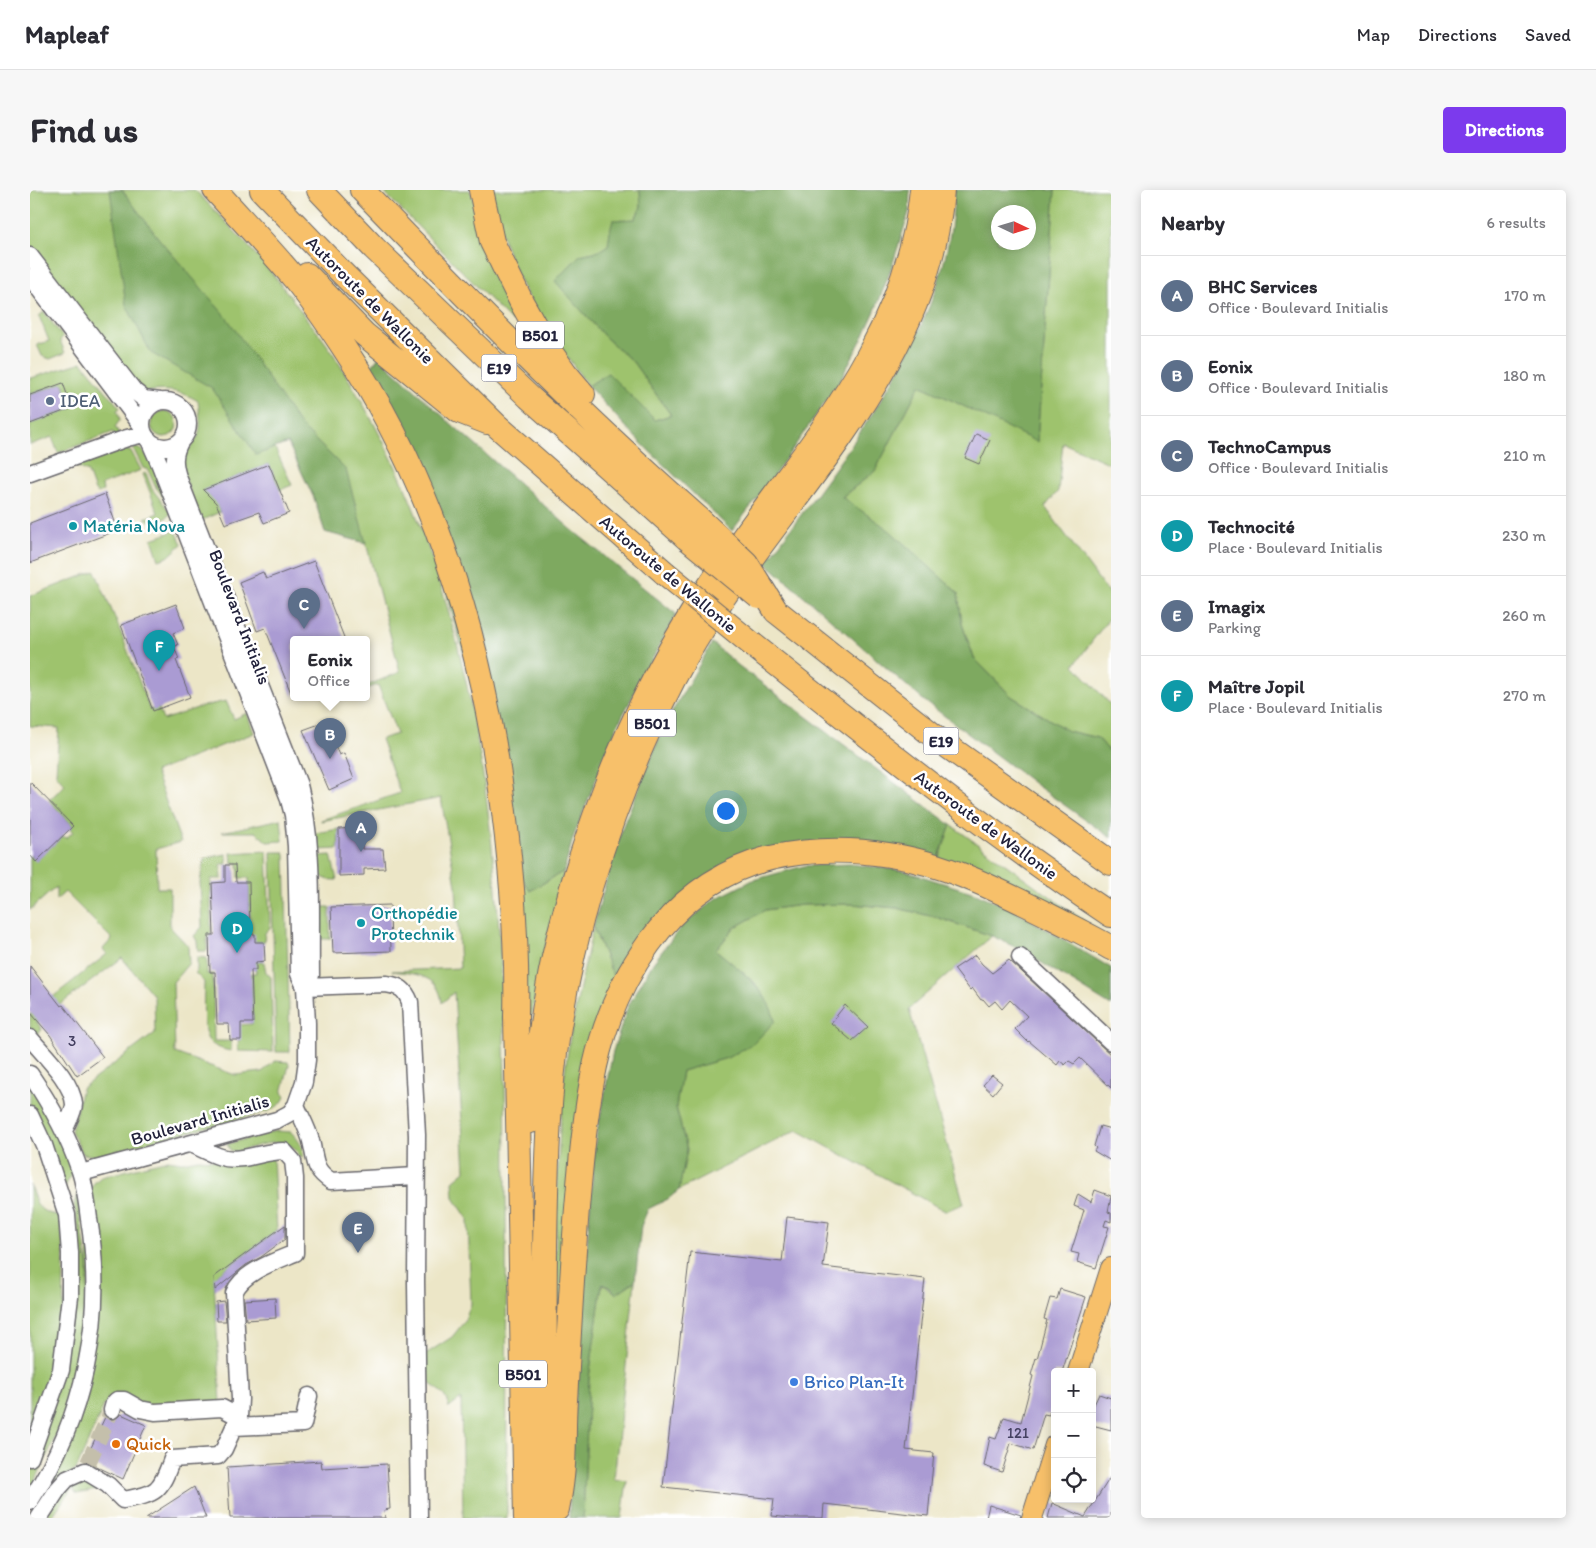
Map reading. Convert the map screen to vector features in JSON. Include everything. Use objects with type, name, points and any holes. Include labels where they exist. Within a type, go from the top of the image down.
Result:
[{"type":"highway","points":[[216,190],[252,219],[364,334],[458,411],[496,425]]},
{"type":"highway","points":[[216,190],[295,278],[345,349],[375,399],[403,450],[426,501],[443,544],[474,643],[494,746],[511,877],[517,970],[516,1017],[520,1230]]},
{"type":"highway","name":"Autoroute de Wallonie","points":[[262,190],[343,274],[496,425],[665,572],[753,645],[912,771],[1111,915]]},
{"type":"highway","name":"E19","points":[[319,190],[374,248],[529,397],[693,528],[776,611],[938,740],[1111,864]]},
{"type":"highway","points":[[362,190],[495,327],[634,461],[693,528]]},
{"type":"highway","name":"B501","points":[[481,190],[492,242],[546,346],[566,374],[603,418],[634,461]]},
{"type":"highway","name":"B501","points":[[526,1518],[520,1230],[535,1074],[543,1017],[554,959],[577,869],[607,781],[651,685],[694,609],[823,428],[856,379],[882,332],[908,266],[920,210],[922,190]]},
{"type":"highway","name":"B501","points":[[546,1518],[544,1321],[549,1109],[555,1054],[566,986],[580,923],[595,870],[611,820],[635,761],[688,654],[710,617],[753,555],[845,431],[900,339],[914,308],[934,246],[942,190]]},
{"type":"highway","points":[[556,1518],[562,1476],[581,1156],[595,1067],[614,1003],[630,970],[648,942],[670,918],[694,896],[720,878],[752,864],[784,855],[821,851],[856,852],[924,862],[963,876],[1006,894],[1111,948]]},
{"type":"main road","points":[[1079,1368],[1111,1268]]},
{"type":"main road","points":[[1032,1518],[1051,1458]]},
{"type":"street","name":"Boulevard Initialis","points":[[30,256],[134,391],[144,399],[175,403],[182,407],[186,414],[188,429],[174,456],[174,466],[295,776],[308,825],[311,975],[305,987]]},
{"type":"street","name":"Boulevard Initialis","points":[[30,277],[145,433],[160,465],[288,796],[293,814],[296,846],[299,974],[305,987],[307,1060],[304,1082],[296,1105],[290,1113],[277,1120],[81,1173]]},
{"type":"street","points":[[160,401],[144,413],[145,433],[161,447],[168,447],[180,442]]},
{"type":"street","points":[[30,472],[145,433]]},
{"type":"street","points":[[1020,957],[1111,1042]]},
{"type":"street","points":[[305,987],[386,984],[399,986],[407,993],[410,1002],[417,1135],[416,1388],[419,1518]]},
{"type":"street","points":[[30,1038],[56,1069],[68,1089],[74,1106],[64,1130]]},
{"type":"street","points":[[30,1074],[52,1107],[64,1130],[81,1173],[93,1245],[95,1287],[93,1322],[88,1356],[79,1394],[63,1439],[46,1475],[30,1501]]},
{"type":"street","points":[[296,1105],[311,1140],[315,1165],[322,1175],[331,1181],[416,1176]]},
{"type":"street","points":[[30,1115],[44,1145],[64,1204],[67,1215],[70,1253],[70,1297],[66,1338],[58,1384],[30,1458]]},
{"type":"street","points":[[39,1518],[67,1478],[86,1467],[123,1500],[143,1496],[155,1491],[164,1482],[172,1459],[218,1456],[224,1449],[237,1422],[240,1399],[234,1293],[236,1288],[257,1269],[295,1253],[296,1178],[293,1160],[284,1151],[272,1151],[238,1159],[221,1158],[191,1144]]},
{"type":"street","points":[[64,1204],[81,1173]]},
{"type":"street","points":[[112,1410],[117,1400],[124,1400],[140,1409],[155,1412],[222,1408],[237,1422],[303,1424],[309,1396]]},
{"type":"green space","points":[[30,190],[195,190],[264,264],[329,348],[375,425],[411,502],[440,584],[463,668],[479,752],[491,838],[499,925],[503,1012],[506,1185],[507,1518],[463,1518],[461,1399],[449,1408],[444,1395],[426,1381],[424,1370],[424,1355],[452,1337],[464,1322],[471,1304],[468,1219],[454,1198],[453,1181],[465,1171],[454,992],[442,1003],[440,993],[431,981],[417,975],[392,971],[460,968],[456,886],[441,798],[321,821],[400,793],[381,739],[397,734],[378,685],[370,688],[370,684],[400,672],[366,543],[325,532],[314,498],[288,443],[275,448],[292,485],[280,490],[269,464],[204,490],[217,504],[220,512],[200,521],[179,460],[199,434],[198,401],[172,391],[144,392],[132,384],[30,245]]},
{"type":"green space","points":[[110,190],[122,190],[160,240],[227,318],[300,425],[346,470],[366,543],[325,532],[314,498],[288,443],[256,455],[212,388],[151,353],[126,305]]},
{"type":"green space","points":[[382,190],[470,190],[518,319],[511,321]]},
{"type":"green space","points":[[491,190],[640,190],[641,207],[635,219],[610,231],[609,245],[599,251],[580,255],[568,294],[605,337],[633,362],[671,415],[655,420],[608,373],[588,386],[550,332],[524,290],[512,265],[505,244]]},
{"type":"green space","points":[[640,190],[910,190],[909,212],[891,269],[864,335],[838,384],[768,484],[732,531],[639,441],[588,386],[608,373],[655,420],[671,415],[633,362],[605,337],[555,281],[580,255],[599,251],[608,245],[613,220],[635,219],[641,207]]},
{"type":"green space","points":[[954,190],[1055,190],[1037,442],[920,385],[875,471],[842,497],[889,530],[958,593],[962,624],[974,658],[1011,696],[1068,731],[1098,738],[1111,753],[1111,838],[1036,785],[922,699],[766,563],[859,434],[888,388],[914,340],[935,291],[949,241]]},
{"type":"green space","points":[[1055,190],[1111,190],[1111,464],[1063,443],[1058,491],[1045,507],[1111,596],[1111,616],[1074,665],[1111,705],[1111,753],[1098,738],[1068,731],[1011,696],[974,658],[962,624],[958,593],[842,497],[875,471],[920,385],[1037,441]]},
{"type":"green space","points":[[44,312],[63,337],[60,340],[65,353],[50,359],[42,356],[37,345],[49,341],[39,316]]},
{"type":"green space","points":[[379,357],[447,420],[571,529],[676,614],[617,726],[573,838],[564,871],[530,891],[519,873],[517,849],[399,419],[371,367]]},
{"type":"green space","points":[[82,362],[120,408],[117,410],[120,420],[115,427],[120,434],[115,436],[113,432],[58,453],[52,437],[30,445],[30,424],[72,408],[63,383],[30,395],[30,377]]},
{"type":"green space","points":[[164,411],[173,415],[177,424],[173,433],[164,437],[155,433],[151,424],[155,415]]},
{"type":"green space","points":[[126,445],[141,470],[102,485],[103,491],[98,493],[95,491],[88,472],[74,464]]},
{"type":"green space","points":[[134,447],[142,450],[152,460],[171,508],[155,486],[148,470],[143,468]]},
{"type":"green space","points":[[146,473],[152,489],[171,513],[166,518],[153,523],[145,518],[158,513],[143,474]]},
{"type":"green space","points":[[176,531],[182,544],[168,557],[159,560],[152,539]]},
{"type":"green space","points":[[95,571],[118,625],[150,710],[158,706],[163,720],[200,707],[226,701],[234,719],[247,713],[254,733],[155,772],[181,842],[156,849],[157,888],[170,888],[170,927],[188,946],[189,963],[173,982],[175,1053],[235,1075],[262,1072],[275,1061],[288,1062],[289,1065],[282,1093],[285,1096],[284,1099],[279,1105],[269,1111],[96,1156],[83,1154],[71,1131],[82,1088],[155,1033],[154,996],[122,958],[37,1022],[42,1030],[36,1034],[30,1027],[30,1015],[107,954],[103,949],[112,939],[65,892],[56,900],[56,887],[30,910],[30,855],[36,861],[63,836],[66,838],[73,832],[70,829],[73,826],[49,800],[65,785],[56,774],[59,728],[30,726],[30,596]]},
{"type":"green space","points":[[712,643],[739,666],[951,825],[938,859],[756,855],[615,980],[593,927],[623,826],[665,724]]},
{"type":"green space","points":[[281,819],[283,841],[267,842],[256,832],[222,832]]},
{"type":"green space","points":[[951,825],[1094,928],[939,859]]},
{"type":"green space","points":[[339,829],[338,849],[317,850],[316,833]]},
{"type":"green space","points":[[267,851],[270,928],[265,933],[264,942],[255,942],[250,934],[249,878],[239,878],[238,863],[232,863],[231,853]]},
{"type":"green space","points":[[271,852],[284,852],[285,855],[290,1052],[276,1052]]},
{"type":"green space","points":[[226,854],[227,864],[221,864],[222,879],[211,879],[211,936],[207,936],[207,951],[198,951],[197,941],[194,936],[202,927],[200,882],[204,860]]},
{"type":"green space","points":[[331,855],[337,880],[326,879],[318,871],[317,856]]},
{"type":"green space","points":[[850,864],[905,871],[978,894],[1014,910],[1111,968],[1111,1006],[1021,950],[992,936],[939,918],[897,908],[851,904],[802,905],[765,910],[734,928],[716,950],[752,981],[766,999],[775,1021],[754,1043],[727,1058],[682,1071],[676,1107],[687,1150],[679,1190],[668,1199],[648,1209],[641,1226],[635,1281],[616,1294],[611,1288],[602,1284],[589,1378],[583,1518],[569,1518],[572,1442],[595,1143],[613,1051],[628,1006],[653,963],[681,927],[715,899],[753,880],[804,866]]},
{"type":"green space","points":[[564,871],[548,935],[529,1026],[526,1026],[519,873],[530,891]]},
{"type":"green space","points":[[851,904],[897,908],[939,918],[992,936],[909,1009],[964,1204],[945,1211],[797,1130],[679,1190],[687,1149],[676,1107],[682,1071],[727,1058],[754,1043],[756,984],[716,950],[734,928],[765,910],[802,905]]},
{"type":"green space","points":[[320,907],[330,907],[330,939],[321,939]]},
{"type":"green space","points":[[593,927],[615,980],[557,1400],[556,1214],[559,1139],[570,1036]]},
{"type":"green space","points":[[197,957],[207,958],[207,974],[213,974],[214,1041],[231,1041],[231,1051],[214,1045],[206,1036],[203,1004],[204,982],[195,973],[197,970]]},
{"type":"green space","points":[[255,962],[264,962],[266,972],[271,977],[273,1052],[238,1051],[239,1025],[252,1024],[252,973],[256,973]]},
{"type":"green space","points":[[30,1082],[74,1169],[65,1187],[30,1107]]},
{"type":"green space","points":[[276,1131],[291,1132],[300,1143],[303,1157],[300,1157],[295,1149],[280,1143],[271,1143],[236,1152],[230,1150],[227,1144]]},
{"type":"green space","points":[[273,1158],[277,1231],[214,1279],[221,1404],[151,1409],[115,1399],[104,1405],[76,1470],[50,1487],[50,1482],[83,1395],[91,1191],[94,1183],[101,1177],[168,1160],[182,1162],[198,1159]]},
{"type":"green space","points":[[30,1185],[34,1198],[42,1210],[60,1216],[64,1254],[63,1337],[30,1449]]},
{"type":"green space","points":[[77,1193],[91,1287],[75,1394],[30,1493],[30,1467],[44,1436],[74,1248],[79,1231],[74,1205]]},
{"type":"green space","points":[[635,1281],[614,1479],[627,1481],[622,1518],[583,1518],[589,1378],[602,1284],[616,1293]]},
{"type":"green space","points":[[85,1479],[97,1490],[77,1494],[72,1488],[51,1518],[45,1518],[63,1489]]},
{"type":"building","name":"IDEA","points":[[63,383],[72,408],[30,424],[30,395]]},
{"type":"building","points":[[976,434],[990,440],[979,464],[965,458]]},
{"type":"building","points":[[269,464],[289,513],[264,523],[259,512],[225,524],[216,503],[203,490]]},
{"type":"building","name":"Matéria Nova","points":[[105,494],[118,530],[30,563],[30,523]]},
{"type":"building","points":[[314,561],[343,636],[290,636],[290,690],[265,628],[257,631],[239,582],[263,572],[266,579]]},
{"type":"building","points":[[176,604],[185,628],[173,633],[178,645],[174,647],[179,659],[176,660],[190,697],[153,711],[121,625]]},
{"type":"building","points":[[325,722],[339,755],[344,753],[354,779],[329,790],[303,730]]},
{"type":"building","points":[[30,782],[73,826],[36,862],[30,855]]},
{"type":"building","points":[[356,828],[357,841],[362,842],[362,849],[383,849],[385,868],[364,869],[364,875],[339,876],[339,829]]},
{"type":"building","points":[[225,865],[235,865],[236,882],[249,882],[250,934],[255,934],[255,942],[264,942],[265,961],[256,962],[256,970],[251,970],[253,1023],[241,1023],[241,1040],[230,1040],[229,1024],[217,1024],[215,972],[210,972],[209,935],[214,935],[212,883],[225,882]]},
{"type":"building","name":"Orthopédie Protechnik","points":[[390,905],[391,951],[333,953],[331,907]]},
{"type":"building","points":[[975,955],[992,973],[1009,960],[1111,1055],[1111,1088],[1080,1058],[1074,1064],[1069,1061],[1065,1065],[1060,1061],[1057,1065],[1028,1042],[1015,1029],[1027,1016],[1010,1000],[1002,1009],[995,1001],[989,1006],[983,999],[981,1000],[972,988],[970,990],[954,969]]},
{"type":"building","points":[[30,966],[103,1057],[77,1076],[50,1035],[30,1012]]},
{"type":"building","points":[[845,1005],[868,1027],[852,1041],[831,1023]]},
{"type":"building","points":[[992,1075],[1002,1083],[993,1094],[983,1085]]},
{"type":"building","points":[[1100,1126],[1111,1129],[1111,1161],[1094,1151]]},
{"type":"building","points":[[1095,1190],[1111,1196],[1108,1212],[1111,1213],[1111,1222],[1106,1220],[1104,1226],[1109,1227],[1096,1268],[1077,1262],[1079,1254],[1071,1252],[1084,1210],[1074,1206],[1078,1194],[1091,1202]]},
{"type":"building","name":"Brico Plan-It","points":[[787,1217],[829,1222],[823,1267],[925,1279],[906,1450],[934,1453],[928,1516],[824,1504],[823,1518],[772,1516],[774,1499],[663,1487],[690,1252],[782,1262]]},
{"type":"building","points":[[285,1225],[285,1239],[261,1257],[246,1265],[215,1290],[214,1277]]},
{"type":"building","points":[[1060,1289],[1086,1297],[1063,1368],[1051,1368],[1051,1408],[1049,1415],[1044,1414],[1033,1450],[1011,1443],[1002,1472],[984,1466],[990,1437],[996,1439],[1004,1417],[1021,1422],[1033,1376],[1031,1375],[1047,1320],[1044,1319],[1050,1298],[1057,1299]]},
{"type":"building","points":[[275,1298],[276,1318],[246,1320],[244,1300]]},
{"type":"building","points":[[224,1301],[226,1321],[217,1321],[216,1302]]},
{"type":"building","points":[[1099,1394],[1111,1398],[1111,1430],[1096,1426],[1096,1400]]},
{"type":"building","name":"Quick","points":[[121,1414],[146,1425],[123,1479],[85,1461],[105,1417],[114,1420]]},
{"type":"building","points":[[321,1461],[322,1468],[387,1464],[390,1509],[384,1510],[385,1518],[230,1518],[227,1467]]},
{"type":"building","points":[[1111,1476],[1111,1518],[1048,1518],[1052,1503],[1085,1517],[1094,1503],[1096,1503],[1096,1500]]},
{"type":"building","points":[[194,1487],[206,1518],[146,1518]]},
{"type":"building","points":[[989,1505],[1021,1515],[1020,1518],[986,1518]]},
{"type":"tunnel","points":[[88,1463],[112,1410]]},
{"type":"place","name":"IDEA","points":[[50,401]]},
{"type":"place","name":"Matéria Nova","points":[[73,526]]},
{"type":"place","name":"TechnoCampus","points":[[304,629]]},
{"type":"place","name":"Maître Jopil","points":[[159,671]]},
{"type":"place","name":"Eonix","points":[[330,759]]},
{"type":"place","name":"BHC Services","points":[[361,852]]},
{"type":"place","name":"Orthopédie Protechnik","points":[[361,923]]},
{"type":"place","name":"Technocité","points":[[237,953]]},
{"type":"place","name":"Imagix","points":[[358,1253]]},
{"type":"place","name":"Brico Plan-It","points":[[794,1382]]},
{"type":"place","name":"Quick","points":[[116,1444]]}]
